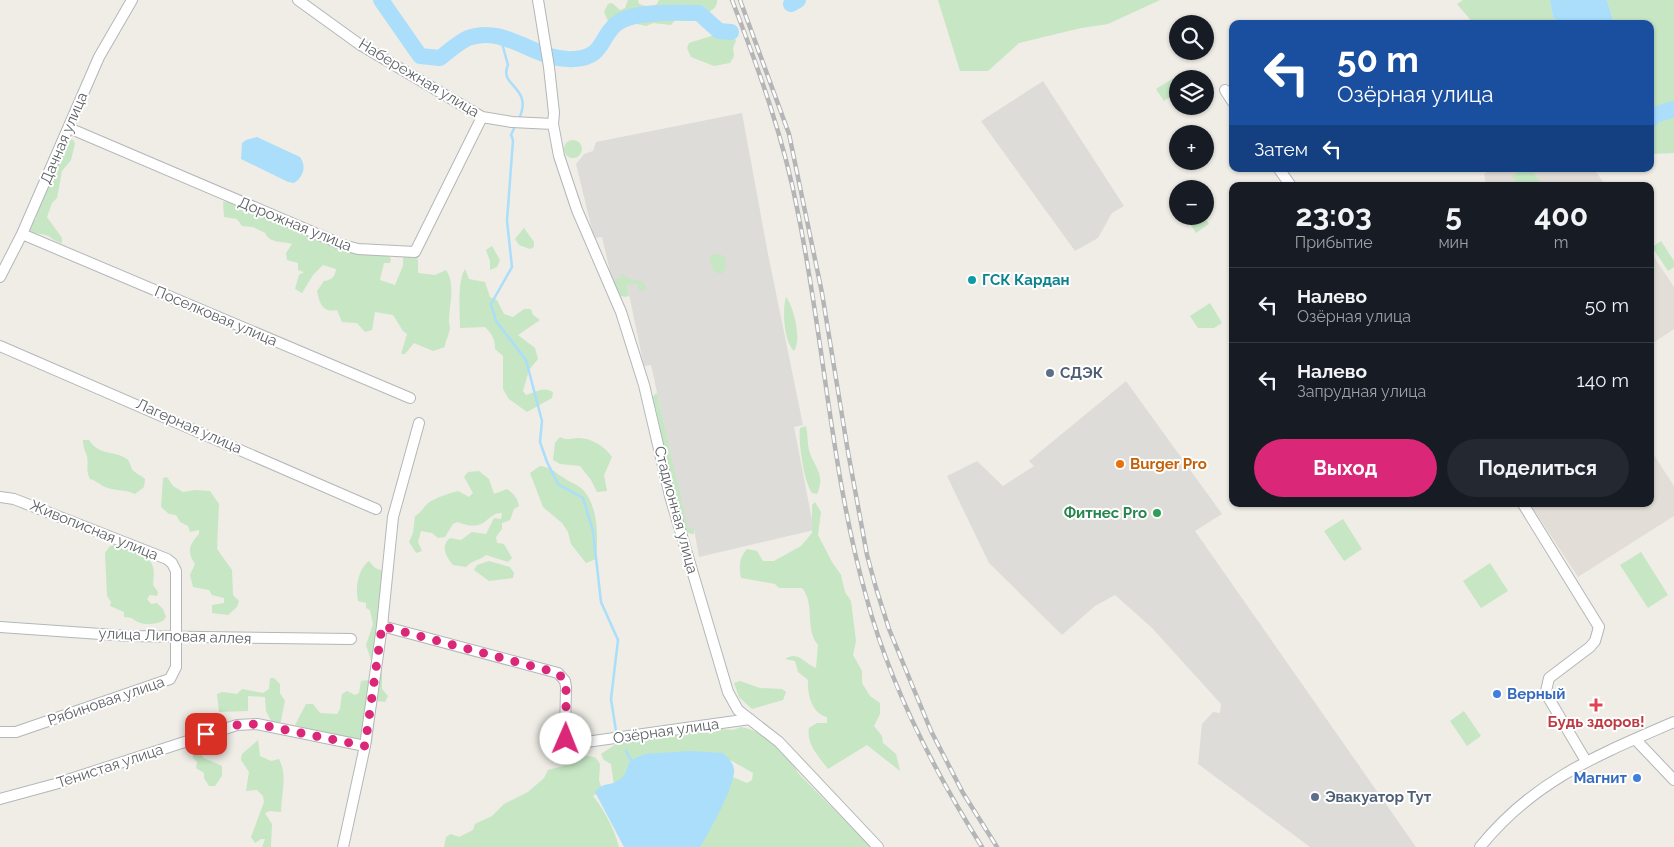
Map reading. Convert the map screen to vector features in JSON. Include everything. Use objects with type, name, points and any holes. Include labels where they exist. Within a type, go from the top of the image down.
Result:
[{"type":"street","name":"Дачная улица","points":[[0,277],[22,234],[99,58],[132,0]]},
{"type":"street","name":"Набережная улица","points":[[298,0],[359,44],[482,117],[512,122],[553,124]]},
{"type":"street","name":"Стадионная улица","points":[[538,0],[549,67],[554,113],[553,124],[564,176],[621,312],[644,385],[670,496],[728,692],[738,710],[779,742],[878,847]]},
{"type":"street","points":[[1225,90],[1229,96]]},
{"type":"street","name":"Дорожная улица","points":[[69,128],[343,245],[358,249],[415,252],[482,117]]},
{"type":"street","name":"Поселковая улица","points":[[22,234],[410,398]]},
{"type":"street","name":"Лагерная улица","points":[[0,346],[376,509]]},
{"type":"street","points":[[343,847],[365,746],[382,626],[393,517],[420,424]]},
{"type":"street","name":"Живописная улица","points":[[0,497],[14,498],[172,563],[176,572],[176,637]]},
{"type":"street","points":[[1525,507],[1599,627],[1595,641],[1590,647],[1549,678],[1546,691],[1586,761]]},
{"type":"street","name":"Озёрная улица","points":[[382,626],[558,673],[565,681],[565,735],[566,739],[572,744],[750,719]]},
{"type":"street","name":"улица Липовая аллея","points":[[0,627],[176,637],[351,639]]},
{"type":"street","name":"Рябиновая улица","points":[[0,732],[16,732],[164,682],[174,674],[176,637]]},
{"type":"street","points":[[1480,847],[1494,830],[1532,794],[1586,761],[1674,722]]},
{"type":"street","name":"Тенистая улица","points":[[0,799],[55,784],[237,725],[257,724],[365,746]]},
{"type":"street","points":[[1635,739],[1674,780]]},
{"type":"shaded area","points":[[1043,81],[1124,206],[1112,213],[1098,238],[1075,251],[981,121]]},
{"type":"shaded area","points":[[742,113],[768,254],[803,425],[794,427],[814,530],[699,557],[694,529],[687,529],[651,365],[644,366],[627,285],[612,280],[602,237],[594,238],[576,164],[584,154],[593,151],[596,142]]},
{"type":"shaded area","points":[[1487,172],[1596,172],[1603,182],[1486,182],[1484,174]]},
{"type":"shaded area","points":[[1654,257],[1674,287],[1674,329],[1654,342]]},
{"type":"shaded area","points":[[1126,381],[1222,514],[1195,531],[1416,847],[1310,847],[1198,764],[1202,724],[1213,712],[1220,713],[1221,704],[1152,628],[1115,595],[1095,606],[1062,635],[989,563],[947,476],[977,461],[1003,486],[1034,466],[1029,461]]},
{"type":"shaded area","points":[[1654,455],[1674,486],[1674,516],[1578,577],[1532,507],[1654,507]]},
{"type":"green space","points":[[628,0],[638,0],[639,4],[649,7],[656,5],[659,0],[717,0],[716,5],[708,13],[687,19],[676,19],[671,25],[653,23],[646,26],[629,22],[608,21],[604,12],[608,4],[612,3],[620,10],[625,8]]},
{"type":"green space","points":[[938,0],[1160,0],[1108,24],[1081,28],[1019,43],[988,71],[960,71]]},
{"type":"green space","points":[[1463,0],[1550,0],[1553,17],[1556,20],[1471,20],[1457,4]]},
{"type":"green space","points":[[1607,0],[1674,0],[1674,153],[1654,154],[1654,20],[1613,20]]},
{"type":"green space","points":[[727,31],[736,40],[733,48],[734,56],[730,63],[714,66],[691,57],[687,48],[689,43]]},
{"type":"green space","points":[[1169,81],[1169,98],[1164,101],[1156,89]]},
{"type":"green space","points":[[68,138],[72,139],[75,143],[71,160],[62,171],[57,198],[52,203],[47,217],[62,238],[62,243],[46,235],[29,230],[30,222],[36,219],[39,203],[43,198]]},
{"type":"green space","points":[[573,140],[579,143],[582,149],[579,155],[573,158],[567,155],[564,149],[567,143]]},
{"type":"green space","points":[[1518,172],[1533,172],[1540,182],[1516,182],[1512,176]]},
{"type":"green space","points":[[229,201],[305,232],[309,237],[386,253],[391,259],[390,263],[384,263],[380,280],[395,285],[403,266],[403,258],[407,255],[414,255],[418,260],[418,273],[435,275],[446,270],[451,282],[451,288],[450,329],[445,347],[433,351],[414,343],[405,354],[401,354],[407,334],[393,315],[375,312],[372,330],[365,332],[357,323],[342,322],[337,310],[328,310],[322,306],[317,291],[324,281],[333,278],[336,269],[323,265],[313,275],[302,293],[295,289],[299,275],[304,272],[298,270],[298,263],[287,260],[286,253],[292,244],[273,241],[265,233],[253,227],[242,226],[237,219],[224,217],[223,202]]},
{"type":"green space","points":[[1191,225],[1208,225],[1196,233]]},
{"type":"green space","points":[[524,228],[534,242],[534,247],[530,249],[519,245],[515,239]]},
{"type":"green space","points":[[1661,241],[1674,261],[1674,267],[1668,271],[1654,250],[1654,246]]},
{"type":"green space","points":[[492,246],[500,260],[497,267],[490,270],[490,261],[486,250]]},
{"type":"green space","points":[[711,255],[725,256],[725,268],[721,274],[714,272],[709,259]]},
{"type":"green space","points":[[465,269],[469,279],[485,282],[490,297],[497,300],[504,314],[513,317],[524,309],[531,309],[533,315],[540,320],[518,335],[535,348],[538,359],[529,370],[523,391],[526,395],[543,390],[553,392],[552,398],[527,412],[509,399],[503,389],[503,356],[495,349],[494,339],[490,332],[485,327],[460,328],[460,289]]},
{"type":"green space","points":[[610,272],[612,280],[621,278],[621,273],[628,278],[644,282],[646,290],[639,291],[637,283],[627,285],[629,296],[621,296],[614,286],[609,274]]},
{"type":"green space","points":[[786,297],[792,308],[796,324],[797,339],[794,351],[786,333],[784,310]]},
{"type":"green space","points":[[1210,303],[1222,323],[1214,328],[1198,328],[1190,316]]},
{"type":"green space","points":[[657,393],[688,529],[694,528],[694,534],[687,533],[683,528],[673,490],[673,483],[667,468],[668,463],[665,458],[653,400],[653,396]]},
{"type":"green space","points":[[806,426],[809,450],[820,476],[817,494],[812,493],[809,488],[802,462],[800,428]]},
{"type":"green space","points":[[560,437],[567,439],[584,438],[598,444],[609,453],[612,457],[604,475],[607,491],[597,492],[591,480],[580,466],[560,464],[553,460],[555,443]]},
{"type":"green space","points":[[83,440],[89,440],[102,451],[127,459],[133,471],[145,479],[144,487],[135,494],[108,488],[90,479]]},
{"type":"green space","points":[[540,466],[548,468],[581,488],[587,495],[596,521],[596,559],[586,563],[571,544],[568,532],[562,523],[543,507],[530,473]]},
{"type":"green space","points":[[479,471],[489,479],[494,494],[507,489],[517,500],[519,506],[514,509],[510,520],[502,523],[502,529],[496,537],[497,543],[504,544],[512,558],[508,562],[486,555],[466,567],[453,565],[445,552],[445,544],[450,538],[461,540],[472,532],[486,534],[494,518],[501,519],[502,513],[492,516],[485,522],[475,526],[458,522],[453,524],[445,537],[438,538],[432,533],[421,531],[418,542],[422,551],[416,553],[409,542],[413,533],[415,516],[427,504],[447,494],[458,491],[469,497],[473,493],[464,477],[468,472]]},
{"type":"green space","points":[[167,477],[173,486],[183,492],[195,490],[210,491],[219,504],[217,549],[232,570],[233,595],[239,601],[237,607],[228,615],[212,613],[212,605],[224,603],[224,598],[212,595],[209,590],[193,587],[190,575],[195,564],[190,548],[199,534],[199,530],[190,532],[188,526],[180,522],[176,515],[169,514],[161,507],[163,478]]},
{"type":"green space","points":[[815,502],[821,512],[818,535],[841,575],[845,592],[851,601],[856,641],[853,655],[862,671],[862,683],[870,696],[880,703],[880,714],[874,726],[882,736],[883,743],[896,754],[900,771],[867,745],[828,769],[814,750],[809,739],[809,728],[817,723],[827,723],[827,717],[814,708],[808,691],[808,680],[798,672],[795,661],[785,659],[794,656],[798,657],[816,668],[818,645],[812,631],[806,595],[802,588],[779,588],[775,584],[741,578],[740,562],[747,549],[757,551],[763,561],[774,561],[801,546],[812,533],[812,505]]},
{"type":"green space","points":[[1343,519],[1362,549],[1344,561],[1324,531]]},
{"type":"green space","points":[[121,544],[134,550],[140,556],[146,556],[151,563],[154,573],[153,585],[158,592],[157,596],[150,595],[147,599],[151,604],[157,603],[163,609],[166,617],[163,621],[143,624],[132,618],[124,617],[124,612],[110,606],[111,602],[107,596],[105,553],[110,546]]},
{"type":"green space","points":[[1641,552],[1668,595],[1648,608],[1620,565]]},
{"type":"green space","points":[[369,561],[375,568],[383,571],[384,576],[380,584],[383,592],[378,653],[382,665],[382,689],[388,696],[385,702],[377,701],[372,744],[366,746],[295,725],[306,704],[313,704],[320,713],[337,714],[340,709],[342,694],[347,691],[355,695],[359,693],[361,681],[369,680],[372,663],[366,645],[373,624],[370,610],[366,608],[366,603],[358,601],[357,590],[358,579],[362,569]]},
{"type":"green space","points":[[489,561],[510,567],[514,573],[513,578],[489,581],[474,570],[477,565]]},
{"type":"green space","points":[[1490,563],[1508,591],[1481,608],[1463,581]]},
{"type":"green space","points":[[270,678],[274,678],[280,684],[280,693],[285,701],[280,725],[273,725],[266,711],[265,697],[248,696],[248,711],[219,712],[217,694],[222,692],[237,694],[242,689],[263,693],[269,689]]},
{"type":"green space","points":[[740,681],[760,688],[782,689],[786,692],[783,700],[752,709],[739,697],[734,683]]},
{"type":"green space","points":[[1464,711],[1481,736],[1467,746],[1450,721]]},
{"type":"green space","points":[[741,727],[758,733],[774,744],[788,758],[798,773],[854,830],[874,847],[698,847],[730,776],[747,783],[752,780],[753,773],[732,761],[717,758],[614,785],[611,764],[604,760],[601,754],[619,742],[632,742],[679,733],[712,733],[721,729],[733,730]]},
{"type":"green space","points":[[258,740],[260,756],[271,761],[279,759],[283,772],[281,812],[270,811],[265,813],[272,824],[271,847],[262,847],[265,839],[255,843],[251,837],[264,802],[263,796],[257,790],[246,791],[249,772],[241,760],[242,754]]},
{"type":"green space","points":[[197,750],[204,758],[222,766],[222,776],[215,786],[209,786],[204,778],[204,773],[196,768],[197,762],[193,758],[193,752]]},
{"type":"green space","points":[[578,756],[596,758],[600,764],[599,780],[602,790],[593,796],[609,820],[619,847],[444,847],[446,837],[451,834],[459,837],[473,830],[475,824],[492,816],[504,804],[528,792],[544,778],[548,770],[571,764],[572,758]]},
{"type":"water","points":[[1550,0],[1607,0],[1613,20],[1556,20],[1553,17]]},
{"type":"water","points":[[257,137],[300,157],[304,168],[302,175],[297,181],[294,183],[288,182],[241,159],[242,143]]},
{"type":"water","points":[[690,751],[723,753],[734,767],[732,781],[725,800],[700,847],[624,847],[595,792],[601,786],[622,778],[631,760],[645,754]]},
{"type":"waterway","points":[[381,0],[420,56],[440,58],[468,38],[482,35],[508,39],[547,55],[560,58],[584,58],[596,51],[616,24],[633,16],[644,14],[699,13],[719,31],[731,32]]},
{"type":"waterway","points":[[791,4],[798,0]]},
{"type":"waterway","points":[[500,36],[508,65],[506,72],[508,78],[522,100],[519,119]]},
{"type":"waterway","points":[[1654,116],[1674,109]]},
{"type":"waterway","points":[[516,124],[511,135],[513,140],[507,221],[512,267],[491,304],[496,321],[526,360],[542,421],[540,442],[547,462],[558,484],[583,498],[593,531],[601,602],[618,640],[611,699],[616,731]]},
{"type":"waterway","points":[[626,751],[632,762]]},
{"type":"railway","points":[[732,0],[752,52],[786,158],[807,261],[844,501],[866,596],[887,662],[900,694],[930,757],[982,847]]},
{"type":"railway","points":[[740,0],[789,134],[822,293],[867,555],[876,588],[889,629],[931,731],[963,793],[997,847]]},
{"type":"place","name":"ГСК Кардан","points":[[972,280]]},
{"type":"place","name":"СДЭК","points":[[1050,373]]},
{"type":"place","name":"Burger Pro","points":[[1120,464]]},
{"type":"place","name":"Фитнес Pro","points":[[1157,513]]},
{"type":"place","name":"Верный","points":[[1497,694]]},
{"type":"place","name":"Будь здоров!","points":[[1596,705]]},
{"type":"place","name":"Магнит","points":[[1637,778]]},
{"type":"place","name":"Эвакуатор Тут","points":[[1315,797]]},
{"type":"route","points":[[206,734],[248,723],[365,746],[382,626],[558,673],[565,681],[566,687],[566,739]]}]
